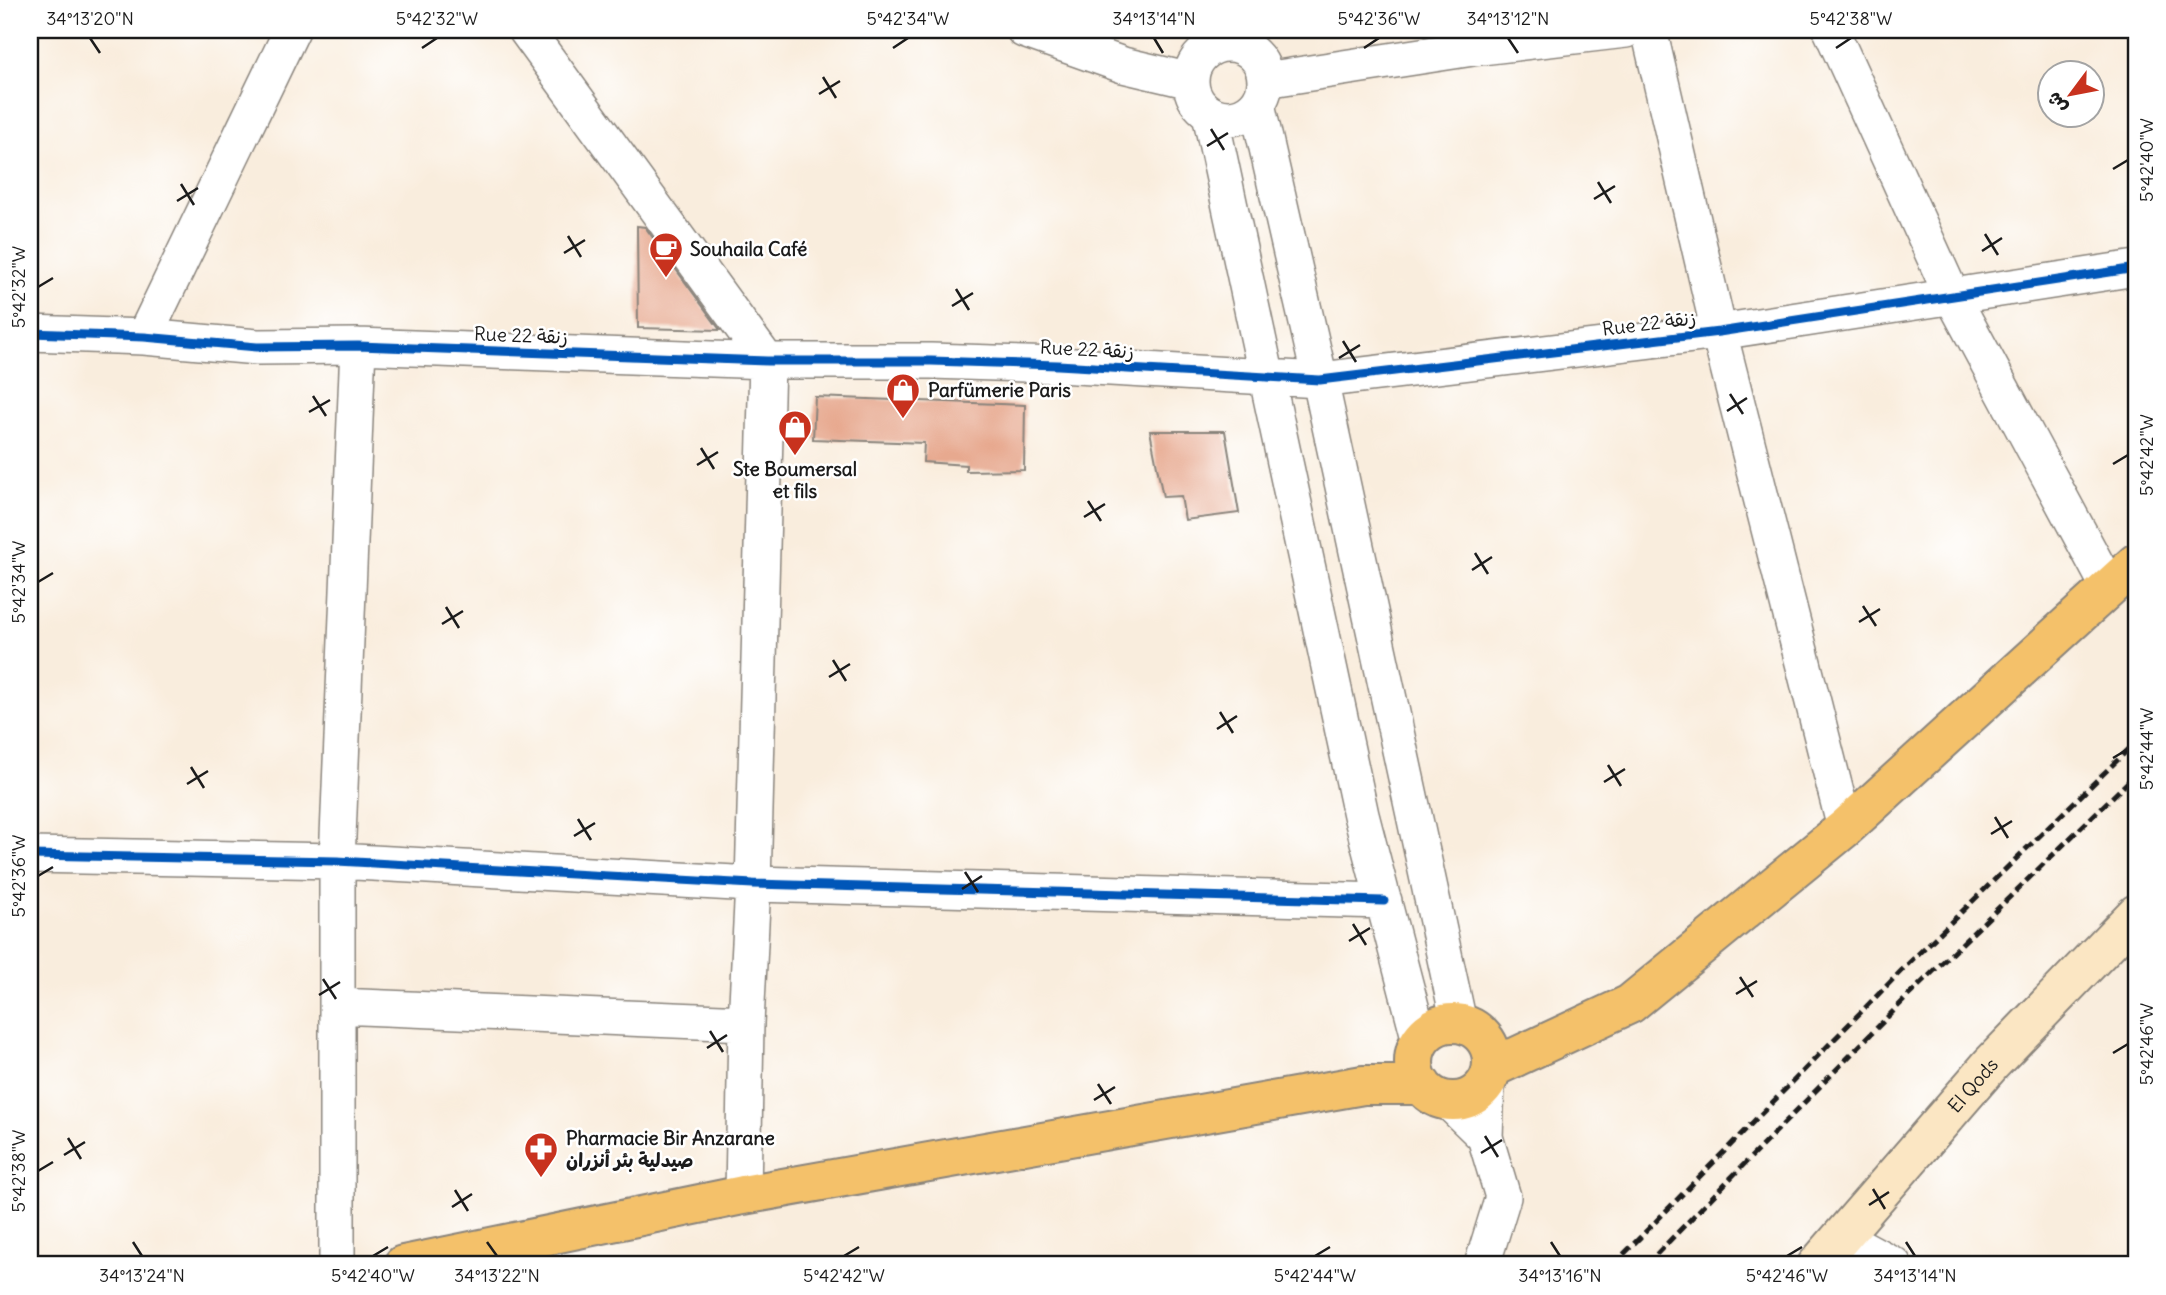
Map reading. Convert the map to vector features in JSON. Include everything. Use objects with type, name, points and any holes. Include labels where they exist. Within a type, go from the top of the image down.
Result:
[{"type":"main road","points":[[1480,1053],[1563,1034],[1630,1004],[1845,828],[2123,576]]},
{"type":"main road","points":[[1426,1071],[1430,1030],[1444,1024],[1480,1053]]},
{"type":"main road","points":[[1426,1071],[1462,1100],[1476,1094],[1480,1053]]},
{"type":"main road","points":[[403,1265],[743,1195],[1426,1071]]},
{"type":"street","points":[[144,337],[292,30]]},
{"type":"street","points":[[526,30],[767,361],[743,1195]]},
{"type":"street","points":[[1024,30],[1123,65],[1194,56],[1209,48],[1244,39],[1263,68],[1261,92],[1320,380],[1480,1053],[1485,1137],[1503,1197],[1482,1265]]},
{"type":"street","points":[[1194,56],[1193,94],[1200,105],[1210,114],[1235,118],[1247,113],[1261,92],[1471,39],[1626,30]]},
{"type":"street","points":[[1649,30],[1719,332],[1845,828]]},
{"type":"street","points":[[1831,30],[1953,298],[2123,576]]},
{"type":"street","points":[[1210,114],[1361,815],[1426,1071],[1485,1137]]},
{"type":"street","name":"Rue 22 زنقة","points":[[30,333],[144,337],[257,347],[358,346],[767,361],[956,362],[1320,380],[1719,332],[2136,268]]},
{"type":"street","points":[[337,1265],[337,861],[358,346]]},
{"type":"street","points":[[30,855],[337,861],[753,884],[1384,901]]},
{"type":"street","name":"El Qods","points":[[1817,1265],[1991,1064],[2136,914]]},
{"type":"street","points":[[337,1006],[746,1023]]},
{"type":"street","points":[[1842,1237],[1894,1265]]},
{"type":"building","name":"Souhaila Café","points":[[637,226],[645,227],[720,330],[638,328]]},
{"type":"building","points":[[815,397],[1025,405],[1024,470],[966,471],[966,465],[923,462],[924,443],[813,439]]},
{"type":"building","points":[[1150,431],[1225,431],[1239,513],[1185,520],[1181,496],[1163,497]]},
{"type":"railway","points":[[1613,1265],[1908,964],[2136,742]]},
{"type":"railway","points":[[1646,1265],[1908,996],[2136,774]]},
{"type":"cycle path","points":[[30,333],[144,337],[257,347],[358,346],[767,361],[931,361],[1058,365],[1320,380],[1719,332],[2136,268]]},
{"type":"cycle path","points":[[30,855],[337,861],[753,884],[1384,901]]},
{"type":"place","name":"Souhaila Café","points":[[666,279]]},
{"type":"place","name":"Parfümerie Paris","points":[[903,420]]},
{"type":"place","name":"Ste Boumersal et fils","points":[[795,457]]},
{"type":"place","name":"Pharmacie Bir Anzarane صيدلية بئر أنزران","points":[[541,1179]]}]
